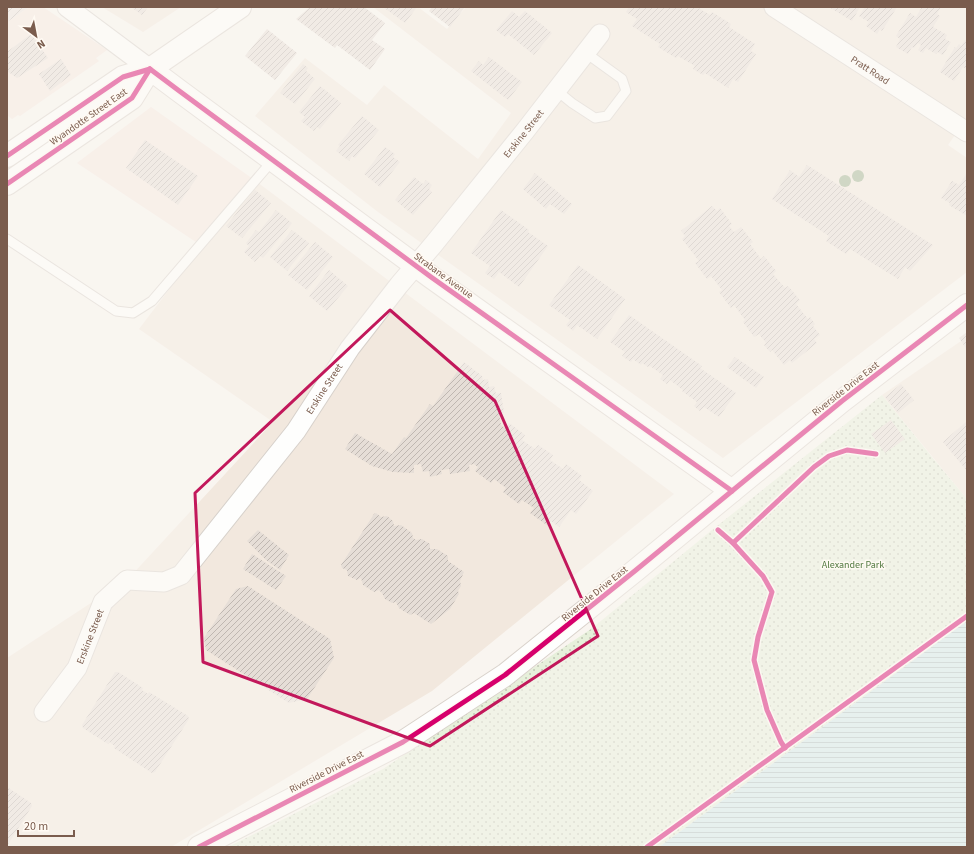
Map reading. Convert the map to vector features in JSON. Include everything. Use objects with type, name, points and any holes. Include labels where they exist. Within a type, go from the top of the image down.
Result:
[{"type":"main road","name":"Wyandotte Street East","points":[[7,156],[123,77],[150,69],[240,7]]},
{"type":"main road","name":"Wyandotte Street East","points":[[7,184],[132,98],[150,69]]},
{"type":"main road","name":"Strabane Avenue","points":[[150,69],[416,266],[732,491]]},
{"type":"main road","name":"Riverside Drive East","points":[[200,847],[403,742],[505,674],[636,570],[842,401],[967,305]]},
{"type":"street","name":"Strabane Avenue","points":[[67,7],[150,69]]},
{"type":"street","name":"Pratt Road","points":[[774,7],[967,132]]},
{"type":"street","name":"Erskine Street","points":[[44,712],[77,668],[104,602],[127,580],[164,582],[181,575],[296,431],[350,348],[399,285],[526,131],[600,34]]},
{"type":"lane","points":[[556,90],[572,103],[595,118],[607,116],[612,110],[626,91],[622,79],[586,52]]},
{"type":"lane","points":[[7,239],[116,310],[133,313],[152,301],[273,160]]},
{"type":"highlighted area","points":[[390,310],[495,401],[598,636],[430,746],[203,662],[195,493]]},
{"type":"shaded area","points":[[7,7],[29,7],[7,22]]},
{"type":"shaded area","points":[[29,7],[43,7],[107,50],[96,58],[99,61],[20,116],[18,115],[12,119],[7,115],[7,22]]},
{"type":"shaded area","points":[[102,7],[181,7],[143,32]]},
{"type":"shaded area","points":[[373,7],[418,7],[447,29],[466,7],[967,7],[967,118],[948,145],[967,158],[967,272],[723,458],[378,212],[255,116],[305,58],[367,105],[384,85],[478,159],[511,113]]},
{"type":"shaded area","points":[[151,107],[253,179],[202,246],[77,163]]},
{"type":"shaded area","points":[[253,179],[674,494],[432,691],[171,847],[7,847],[7,658],[129,578],[273,422],[139,329]]},
{"type":"shaded area","points":[[967,337],[967,499],[882,395]]},
{"type":"green space","name":"Alexander Park","points":[[882,395],[967,499],[967,621],[659,847],[228,847],[383,769],[591,629],[712,530]]},
{"type":"water","points":[[967,621],[967,847],[659,847]]},
{"type":"building","points":[[131,7],[148,7],[142,15]]},
{"type":"building","points":[[310,7],[364,7],[385,23],[372,40],[385,49],[370,70],[337,45],[335,48],[296,19]]},
{"type":"building","points":[[383,7],[417,7],[405,23]]},
{"type":"building","points":[[432,7],[465,7],[450,27],[429,11]]},
{"type":"building","points":[[629,7],[697,7],[710,15],[712,12],[731,24],[729,27],[755,44],[751,51],[756,54],[738,82],[733,79],[728,88],[705,73],[703,75],[693,69],[695,66],[678,56],[676,58],[658,47],[660,44],[632,26],[637,19],[626,12]]},
{"type":"building","points":[[829,7],[860,7],[852,21]]},
{"type":"building","points":[[865,7],[897,7],[882,31],[880,29],[877,34],[866,26],[869,22],[859,16]]},
{"type":"building","points":[[922,7],[941,7],[937,14],[940,16],[933,27],[947,35],[945,39],[951,42],[943,55],[937,52],[936,54],[926,48],[923,53],[918,50],[921,45],[918,43],[914,48],[912,47],[908,54],[896,47],[900,39],[896,36],[910,13],[916,17]]},
{"type":"building","points":[[512,11],[519,17],[525,11],[552,33],[534,55],[508,34],[505,37],[496,30]]},
{"type":"building","points":[[267,29],[297,53],[275,80],[245,56]]},
{"type":"building","points":[[31,34],[48,58],[17,78],[7,71],[7,52]]},
{"type":"building","points":[[965,40],[967,41],[967,69],[963,67],[954,81],[940,72],[955,47],[956,48],[959,44],[961,46]]},
{"type":"building","points":[[489,57],[522,82],[508,100],[471,71],[479,61],[483,65]]},
{"type":"building","points":[[61,59],[71,75],[50,91],[39,74]]},
{"type":"building","points":[[303,64],[308,68],[306,71],[315,79],[295,104],[280,93]]},
{"type":"building","points":[[320,86],[341,103],[320,129],[317,127],[314,131],[301,121],[305,117],[299,112]]},
{"type":"building","points":[[362,116],[379,130],[355,158],[352,156],[349,161],[336,151],[340,146],[338,145]]},
{"type":"building","points":[[145,140],[198,176],[178,205],[126,168]]},
{"type":"building","points":[[385,147],[395,154],[393,157],[400,162],[380,187],[364,174]]},
{"type":"building","points":[[807,165],[933,245],[910,271],[905,267],[898,279],[850,249],[846,254],[826,241],[829,236],[772,199],[790,170],[799,177]]},
{"type":"building","points":[[535,173],[572,204],[564,214],[550,204],[546,209],[523,189]]},
{"type":"building","points":[[967,173],[967,216],[949,205],[950,203],[941,198],[952,181],[959,185]]},
{"type":"building","points":[[414,177],[423,184],[426,180],[432,185],[429,189],[432,192],[413,215],[395,200]]},
{"type":"building","points":[[255,190],[271,203],[242,238],[226,226]]},
{"type":"building","points":[[712,206],[717,211],[720,208],[732,224],[729,226],[734,232],[741,227],[753,242],[750,244],[761,259],[764,256],[776,271],[773,274],[785,288],[788,286],[800,300],[796,304],[808,319],[810,317],[815,324],[813,326],[820,335],[814,339],[817,343],[792,363],[790,360],[784,365],[772,350],[770,352],[764,345],[766,343],[759,334],[754,337],[743,322],[745,320],[734,305],[731,308],[719,292],[722,290],[711,276],[707,279],[695,263],[699,261],[682,239],[685,236],[681,231]]},
{"type":"building","points":[[276,210],[292,223],[263,258],[260,256],[255,262],[244,252],[249,246],[246,243],[256,230],[259,232]]},
{"type":"building","points":[[501,210],[548,246],[519,287],[499,272],[494,279],[485,273],[490,266],[471,253]]},
{"type":"building","points":[[292,230],[309,243],[287,271],[270,257]]},
{"type":"building","points":[[315,242],[333,257],[307,290],[288,275]]},
{"type":"building","points":[[578,265],[625,299],[597,339],[577,325],[573,331],[566,325],[570,320],[549,305]]},
{"type":"building","points":[[329,270],[348,286],[327,311],[309,296]]},
{"type":"building","points":[[629,315],[702,366],[700,368],[736,393],[719,417],[704,407],[700,411],[694,406],[697,402],[670,380],[667,384],[660,379],[663,375],[650,366],[648,367],[642,363],[641,365],[633,359],[631,362],[622,356],[625,352],[610,342]]},
{"type":"building","points":[[967,332],[967,350],[959,338]]},
{"type":"building","points":[[735,357],[764,377],[756,388],[727,367]]},
{"type":"building","points":[[464,362],[482,376],[483,380],[488,379],[489,387],[494,386],[496,394],[501,393],[504,413],[499,414],[501,425],[505,428],[509,423],[525,435],[522,440],[535,449],[538,445],[553,455],[550,460],[563,469],[566,464],[582,476],[579,480],[593,491],[576,514],[571,510],[559,527],[551,521],[548,526],[530,513],[534,508],[522,500],[519,504],[503,492],[506,488],[494,479],[491,483],[475,471],[478,467],[474,464],[469,465],[470,471],[450,474],[449,469],[441,470],[442,474],[430,477],[429,471],[423,472],[421,464],[414,465],[414,473],[393,472],[372,466],[345,449],[355,433],[392,454],[404,437],[406,438],[430,404],[433,406]]},
{"type":"building","points":[[901,384],[914,400],[898,413],[885,397]]},
{"type":"building","points":[[891,420],[905,439],[885,453],[871,434]]},
{"type":"building","points":[[967,421],[967,471],[943,442]]},
{"type":"building","points":[[376,513],[381,517],[387,516],[393,521],[394,526],[401,525],[412,533],[413,538],[416,540],[422,539],[430,544],[430,549],[437,549],[448,556],[448,561],[464,572],[460,581],[461,586],[458,591],[459,594],[450,609],[431,624],[414,613],[410,615],[399,608],[396,602],[392,603],[385,599],[379,590],[374,592],[363,585],[361,578],[357,580],[348,576],[347,570],[342,568],[341,565]]},
{"type":"building","points":[[258,530],[289,555],[280,570],[266,560],[247,541]]},
{"type":"building","points":[[252,554],[286,576],[276,590],[243,569]]},
{"type":"building","points":[[248,586],[330,639],[334,658],[307,699],[289,703],[206,650],[204,638],[236,589]]},
{"type":"building","points":[[115,672],[118,672],[143,688],[142,690],[148,694],[149,692],[188,716],[189,719],[155,772],[152,773],[114,748],[115,746],[109,742],[108,744],[83,728],[82,725]]},
{"type":"building","points":[[7,787],[31,803],[32,806],[7,846]]},
{"type":"cycle path","points":[[150,69],[431,277],[732,491]]},
{"type":"cycle path","points":[[7,156],[123,77],[150,69]]},
{"type":"cycle path","points":[[7,184],[132,98],[150,69]]},
{"type":"cycle path","points":[[199,847],[403,742],[505,675],[842,401],[967,305]]},
{"type":"cycle path","points":[[733,543],[814,467],[829,456],[847,450],[876,454]]},
{"type":"cycle path","points":[[718,530],[733,543],[763,576],[772,592],[758,637],[754,660],[767,710],[785,748]]},
{"type":"cycle path","points":[[647,847],[967,616]]}]
